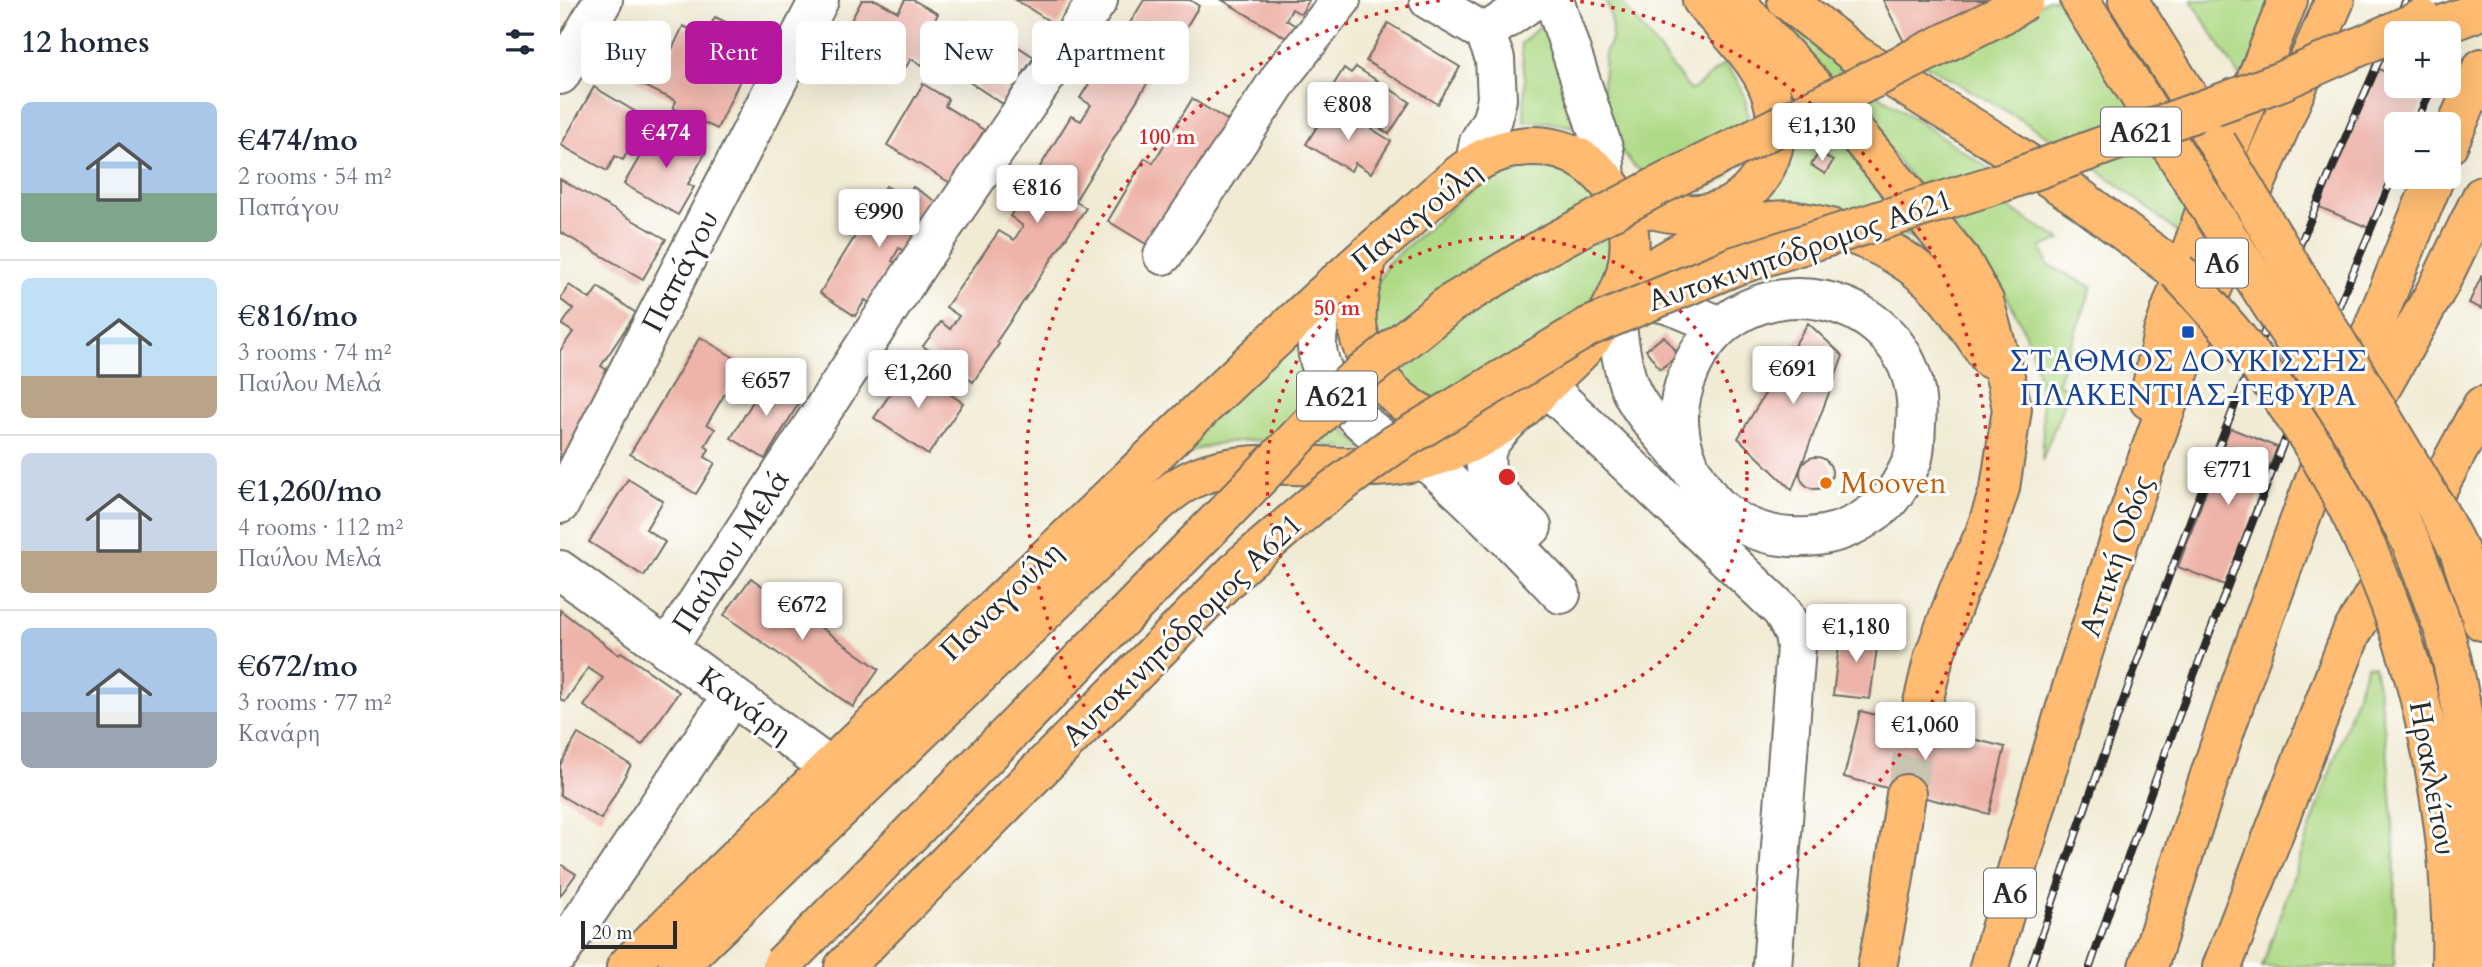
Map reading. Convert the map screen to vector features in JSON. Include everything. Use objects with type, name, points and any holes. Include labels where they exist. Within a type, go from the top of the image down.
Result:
[{"type":"main road","points":[[1613,189],[1644,208],[1665,212],[1709,213],[1738,199],[1764,173],[1772,156],[1776,125],[1768,87],[1761,70],[1702,0]]},
{"type":"main road","points":[[1734,0],[1851,127],[1961,260],[1984,301],[2007,383],[2012,409],[2000,488],[1934,656],[1918,724]]},
{"type":"main road","name":"Ηρακλείτου","points":[[1787,0],[1856,55],[2081,199],[2177,271],[2210,305],[2289,405],[2348,506],[2378,571],[2413,673],[2439,783],[2449,860],[2456,963]]},
{"type":"main road","name":"Αυτοκινητόδρομος Α621","points":[[781,966],[1350,383],[1440,312],[1545,247],[1658,186],[2007,12],[2025,0]]},
{"type":"main road","points":[[2080,0],[2358,441],[2412,544],[2444,630],[2454,667],[2468,735],[2477,799],[2480,916],[2456,963]]},
{"type":"main road","points":[[2128,0],[2437,509],[2459,551],[2481,615]]},
{"type":"main road","points":[[2122,532],[2163,333],[2213,188],[2288,0]]},
{"type":"main road","name":"Αττική Οδός","points":[[1989,967],[2065,709],[2122,532],[2234,233],[2335,0]]},
{"type":"main road","name":"Αυτοκινητόδρομος Α621","points":[[844,967],[1242,565],[1312,505],[1392,446],[1487,387],[1588,327],[1735,266],[2003,182],[2279,82],[2463,0]]},
{"type":"main road","points":[[2453,21],[2482,10]]},
{"type":"main road","points":[[2279,82],[2384,46]]},
{"type":"main road","points":[[2461,116],[2482,68]]},
{"type":"main road","name":"Παναγούλη","points":[[626,967],[828,766],[1333,285],[1475,163],[1513,147],[1552,147],[1582,159],[1613,189],[1626,216],[1630,246],[1629,261],[1618,297],[1595,335],[1513,417],[1456,450],[1425,461],[1387,467],[1250,466],[1217,470],[1186,482],[1153,507],[677,967]]},
{"type":"main road","points":[[2148,967],[2179,867],[2285,559],[2379,309],[2430,189]]},
{"type":"main road","points":[[2285,559],[2439,285],[2482,196]]},
{"type":"main road","points":[[1618,297],[1692,246],[1742,227],[1796,221],[1849,233],[1899,257],[1926,277],[1962,318],[2007,383]]},
{"type":"main road","points":[[1369,254],[1359,292],[1357,325],[1375,370],[1401,401],[1423,415],[1453,424],[1513,417]]},
{"type":"main road","points":[[2222,967],[2351,634],[2482,407]]},
{"type":"main road","points":[[1877,967],[1906,794]]},
{"type":"street","points":[[560,75],[603,0]]},
{"type":"street","name":"Παπάγου","points":[[560,504],[819,0]]},
{"type":"street","name":"Παύλου Μελά","points":[[667,649],[920,261],[1098,0]]},
{"type":"street","points":[[1163,255],[1284,72],[1340,0]]},
{"type":"street","points":[[1429,0],[1485,33],[1495,59],[1497,99],[1492,119],[1479,142],[1475,163]]},
{"type":"street","points":[[1485,33],[1534,0]]},
{"type":"street","points":[[1554,0],[1604,151],[1613,189]]},
{"type":"street","points":[[1578,0],[1592,45],[1581,79]]},
{"type":"street","points":[[1333,285],[1320,317],[1317,347],[1324,372],[1346,405],[1368,429],[1397,448],[1425,461],[1569,586],[1570,564],[1499,494],[1489,477],[1486,453],[1495,435],[1513,417]]},
{"type":"street","points":[[1690,467],[1679,431],[1682,391],[1696,355],[1721,326],[1754,306],[1791,297],[1830,301],[1865,316],[1894,342],[1913,379],[1916,419],[1913,460],[1888,501],[1863,520],[1826,535],[1784,537],[1743,525],[1711,500],[1690,467],[1652,423],[1629,385],[1617,338],[1618,297],[1668,303],[1721,326]]},
{"type":"street","points":[[1545,385],[1782,611],[1794,634],[1796,648],[1772,967]]},
{"type":"street","name":"Κανάρη","points":[[560,570],[828,766]]},
{"type":"street","points":[[560,953],[732,696]]},
{"type":"green space","points":[[1606,0],[1620,0],[1691,91],[1724,64],[1737,80],[1745,98],[1749,122],[1740,161],[1726,178],[1706,188],[1683,190],[1656,181],[1634,166],[1617,146],[1602,98],[1605,53],[1612,38],[1611,18]]},
{"type":"green space","points":[[2048,0],[2071,0],[2275,322],[2131,194],[2041,132],[1922,63]]},
{"type":"green space","points":[[2191,0],[2275,0],[2244,84]]},
{"type":"green space","points":[[1773,8],[1860,82],[2015,186],[1995,200],[2061,240],[2041,247],[2048,265],[2092,287],[2057,384],[2069,389],[2042,461],[2043,414],[2037,372],[2024,332],[2003,290]]},
{"type":"green space","points":[[1546,20],[1574,127],[1548,122],[1524,122],[1525,78],[1521,44]]},
{"type":"green space","points":[[1789,67],[1924,245],[1864,215],[1845,210],[1745,204],[1790,102]]},
{"type":"green space","points":[[1540,166],[1569,174],[1595,193],[1610,229],[1609,263],[1600,293],[1586,317],[1456,411],[1399,382],[1372,326],[1374,290],[1388,263],[1481,181],[1510,169]]},
{"type":"green space","points":[[1300,332],[1318,386],[1332,416],[1356,441],[1374,452],[1275,440],[1236,441],[1210,445],[1167,463]]},
{"type":"green space","points":[[2367,665],[2374,666],[2390,778],[2395,893],[2394,967],[2262,967]]},
{"type":"building","points":[[862,0],[876,0],[898,12],[905,0],[913,0],[938,14],[934,21],[920,21],[920,64],[911,59],[906,67],[906,21],[851,21]]},
{"type":"building","points":[[1016,0],[1074,0],[1060,21],[1049,21]]},
{"type":"building","points":[[1144,0],[1190,0],[1199,6],[1189,22],[1131,21]]},
{"type":"building","points":[[1222,0],[1309,0],[1301,14],[1292,9],[1286,20],[1296,26],[1288,39]]},
{"type":"building","points":[[1883,0],[2012,0],[1908,50]]},
{"type":"building","points":[[1388,23],[1460,67],[1438,104],[1366,61]]},
{"type":"building","points":[[683,26],[685,84],[738,84],[717,129],[673,108],[676,101],[640,84],[671,84],[671,52]]},
{"type":"building","points":[[1018,47],[1032,56],[1018,81]]},
{"type":"building","points":[[1356,67],[1410,102],[1389,134],[1328,94],[1344,68],[1351,73]]},
{"type":"building","points":[[2379,69],[2384,71],[2384,98],[2424,98],[2418,112],[2384,112],[2386,189],[2369,228],[2319,207]]},
{"type":"building","points":[[923,84],[948,99],[945,106],[984,130],[952,184],[887,145]]},
{"type":"building","points":[[972,84],[1016,84],[1003,104]]},
{"type":"building","points":[[1089,84],[1147,84],[1075,201],[1086,208],[997,341],[999,344],[973,382],[923,346],[941,322],[950,329],[959,316],[946,307],[999,231],[1014,240],[1023,226],[1010,216],[1024,196],[1043,209],[1056,189],[1035,175],[1071,116],[1081,121],[1091,105],[1080,98]]},
{"type":"building","points":[[594,87],[646,118],[623,160],[615,156],[607,171],[561,145]]},
{"type":"building","points":[[1192,99],[1232,123],[1210,160],[1204,156],[1187,184],[1156,250],[1108,221],[1145,158],[1153,163]]},
{"type":"building","points":[[1328,109],[1349,122],[1352,117],[1391,141],[1371,173],[1355,163],[1351,171],[1306,144]]},
{"type":"building","points":[[658,125],[706,152],[688,184],[694,187],[678,215],[624,184]]},
{"type":"building","points":[[1819,152],[1833,161],[1825,174],[1811,165]]},
{"type":"building","points":[[560,179],[666,239],[643,279],[560,232]]},
{"type":"building","points":[[886,186],[906,198],[913,187],[940,204],[908,254],[899,248],[892,261],[901,266],[876,307],[865,300],[855,316],[820,293]]},
{"type":"building","points":[[2482,275],[2482,309],[2469,303]]},
{"type":"building","points":[[569,285],[590,299],[598,287],[636,313],[601,366],[617,377],[560,465],[560,351],[573,332],[562,325],[573,309],[560,299]]},
{"type":"building","points":[[1808,323],[1843,356],[1792,490],[1738,438]]},
{"type":"building","points":[[1664,336],[1679,355],[1660,369],[1646,350]]},
{"type":"building","points":[[700,337],[743,363],[707,424],[715,429],[705,446],[709,449],[705,457],[715,463],[696,494],[630,454]]},
{"type":"building","points":[[909,366],[963,403],[928,455],[874,418]]},
{"type":"building","points":[[767,378],[802,398],[765,459],[731,438]]},
{"type":"building","points":[[2230,428],[2277,447],[2225,585],[2178,567]]},
{"type":"building","points":[[1816,457],[1827,462],[1832,473],[1827,484],[1816,489],[1805,484],[1800,473],[1805,462]]},
{"type":"building","points":[[628,479],[663,501],[646,529],[665,542],[644,576],[589,542]]},
{"type":"building","points":[[751,578],[879,669],[853,707],[724,615]]},
{"type":"building","points":[[560,610],[619,655],[621,652],[679,692],[642,745],[584,706],[603,678],[588,668],[565,702],[560,699]]},
{"type":"building","points":[[1841,628],[1879,633],[1870,699],[1833,695]]},
{"type":"building","points":[[1860,711],[2005,747],[1989,814],[1844,777]]},
{"type":"building","points":[[578,734],[631,765],[601,819],[560,795],[560,765]]},
{"type":"building","points":[[560,864],[576,874],[560,896]]},
{"type":"tunnel","points":[[1906,794],[1918,724]]},
{"type":"railway","points":[[2031,967],[2116,722],[2206,479],[2303,238],[2406,0]]},
{"type":"railway","points":[[2461,22],[2471,0]]},
{"type":"railway","points":[[2421,112],[2427,98]]},
{"type":"railway","points":[[2090,967],[2235,565],[2388,189]]},
{"type":"place","name":"ΣΤΑΘΜΟΣ ΔΟΥΚΙΣΣΗΣ ΠΛΑΚΕΝΤΙΑΣ-ΓΕΦΥΡΑ","points":[[2188,332]]},
{"type":"place","name":"Mooven","points":[[1826,483]]}]
